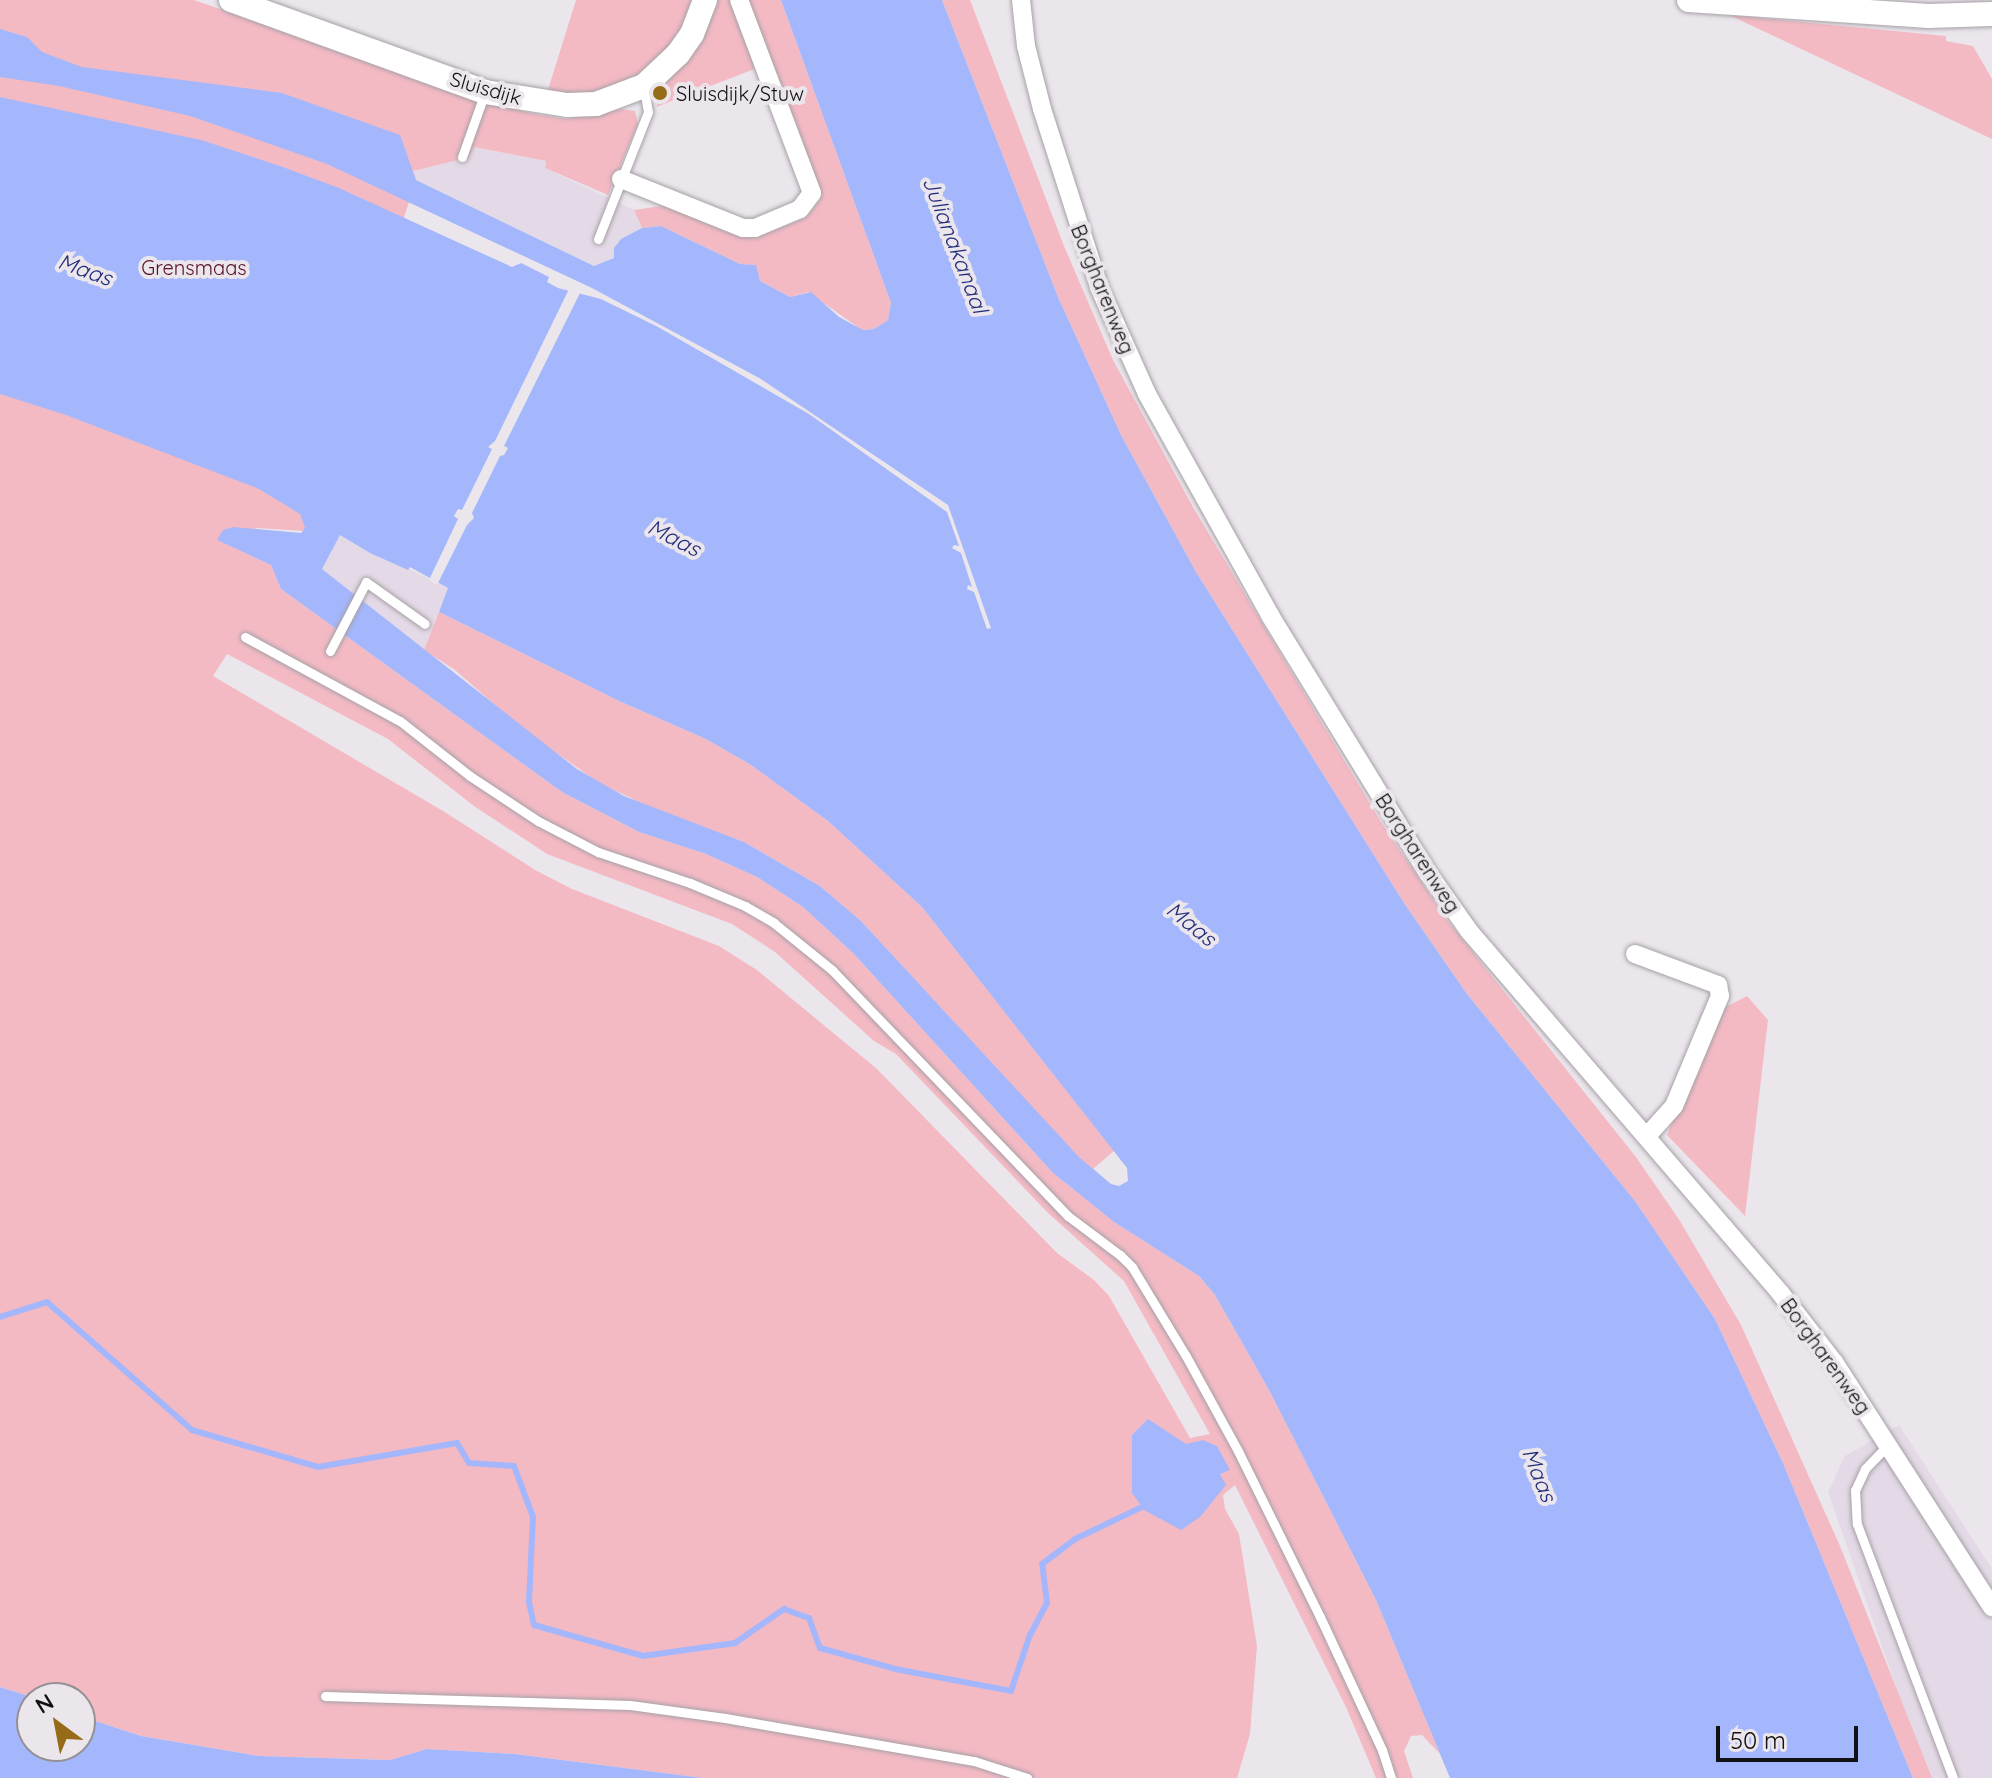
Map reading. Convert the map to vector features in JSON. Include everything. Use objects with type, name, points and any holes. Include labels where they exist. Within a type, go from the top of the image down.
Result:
[{"type":"street","name":"Sluisdijk","points":[[231,0],[485,92],[567,105],[596,104],[644,86],[685,44],[705,0]]},
{"type":"street","points":[[621,179],[743,228],[755,228],[800,209],[812,193],[739,0]]},
{"type":"street","name":"Borgharenweg","points":[[1021,0],[1026,46],[1042,109],[1099,287],[1147,394],[1232,552],[1428,873],[1469,931],[1781,1294],[1834,1362],[1992,1607]]},
{"type":"street","points":[[1689,0],[1928,16],[1992,14]]},
{"type":"street","points":[[1635,954],[1718,985],[1720,996],[1674,1106],[1647,1136]]},
{"type":"lane","points":[[598,239],[648,112],[644,86]]},
{"type":"lane","points":[[462,157],[485,92]]},
{"type":"lane","points":[[330,651],[358,591],[366,582],[425,624]]},
{"type":"lane","points":[[245,637],[400,721],[470,776],[538,821],[598,852],[690,883],[745,906],[774,923],[832,970],[1068,1216],[1120,1255],[1132,1267],[1186,1356],[1238,1451],[1320,1617],[1382,1750],[1391,1778]]},
{"type":"lane","points":[[1888,1445],[1865,1469],[1855,1490],[1857,1524],[1953,1778]]},
{"type":"lane","points":[[325,1696],[630,1705],[725,1718],[960,1759],[1027,1778]]},
{"type":"shaded area","points":[[474,147],[546,161],[545,168],[634,210],[642,228],[617,243],[614,258],[595,266],[416,180],[413,171],[457,160]]},
{"type":"shaded area","points":[[340,535],[448,588],[424,650],[322,569]]},
{"type":"shaded area","points":[[1899,1425],[1992,1569],[1992,1778],[1928,1778],[1828,1492],[1845,1456]]},
{"type":"green space","name":"Grensmaas","points":[[0,0],[194,0],[475,98],[534,114],[566,119],[621,109],[635,111],[638,124],[608,195],[545,168],[546,161],[474,147],[468,159],[459,156],[458,160],[413,171],[416,180],[304,531],[257,528],[218,540],[271,565],[281,589],[562,792],[639,832],[706,854],[757,877],[803,907],[854,954],[1053,1173],[1114,1222],[1199,1276],[1215,1295],[1269,1390],[1376,1600],[1440,1754],[1422,1735],[1411,1736],[1404,1751],[1413,1778],[1376,1778],[1346,1707],[1235,1485],[1223,1495],[1225,1509],[1239,1534],[1257,1646],[1250,1734],[1237,1778],[703,1778],[515,1754],[427,1749],[390,1760],[259,1756],[141,1736],[96,1721],[96,1682],[16,1682],[16,1692],[0,1687]],"holes":[[[227,654],[388,739],[474,806],[547,854],[732,924],[775,952],[874,1041],[896,1054],[1048,1213],[1124,1281],[1210,1434],[1190,1438],[1109,1296],[1094,1280],[1057,1253],[877,1069],[757,970],[719,946],[572,889],[537,871],[443,811],[213,676]]]},
{"type":"green space","points":[[576,0],[694,0],[683,27],[668,48],[637,75],[593,93],[547,93]]},
{"type":"green space","points":[[716,0],[732,0],[757,68],[656,107],[666,83],[701,40]]},
{"type":"green space","points":[[744,0],[781,0],[891,303],[888,320],[874,329],[862,330],[808,292],[790,297],[760,281],[755,265],[740,264],[661,226],[642,228],[634,210],[668,205],[757,237],[805,218],[820,200]]},
{"type":"green space","points":[[942,0],[970,0],[1064,246],[1113,360],[1194,509],[1381,822],[1447,920],[1636,1157],[1680,1221],[1741,1325],[1840,1546],[1932,1778],[1913,1778],[1783,1463],[1715,1319],[1635,1201],[1467,994],[1404,903],[1196,572],[1121,435],[1058,297]]},
{"type":"green space","points":[[1729,15],[1946,36],[1946,41],[1973,46],[1992,79],[1992,139]]},
{"type":"green space","points":[[439,612],[619,701],[706,739],[751,765],[828,821],[922,907],[1114,1151],[1093,1169],[1078,1157],[861,921],[820,886],[744,842],[650,807],[599,783],[520,727],[455,670],[424,650]]},
{"type":"green space","points":[[1747,996],[1768,1020],[1745,1216],[1667,1135],[1718,1011]]},
{"type":"water","points":[[781,0],[942,0],[1058,297],[1121,435],[1196,572],[1404,903],[1467,994],[1635,1201],[1715,1319],[1783,1463],[1913,1778],[1450,1778],[1376,1600],[1269,1390],[1215,1295],[1199,1276],[1114,1222],[1053,1173],[854,954],[803,907],[757,877],[706,854],[639,832],[562,792],[281,589],[271,565],[217,540],[223,530],[233,527],[301,533],[305,528],[300,514],[259,489],[66,415],[0,394],[0,97],[201,140],[280,166],[339,188],[512,267],[521,263],[549,277],[547,282],[558,288],[601,299],[658,327],[809,414],[947,512],[959,546],[952,548],[961,553],[972,587],[968,585],[967,589],[974,592],[987,629],[991,628],[948,505],[761,379],[592,288],[327,164],[190,116],[59,86],[0,77],[0,29],[27,37],[42,52],[82,67],[282,93],[400,135],[416,180],[594,266],[614,258],[614,248],[621,239],[642,228],[661,226],[740,264],[756,265],[760,281],[790,297],[811,292],[839,317],[863,330],[874,329],[888,320],[891,303]],"holes":[[[340,535],[408,570],[410,567],[448,588],[439,612],[619,701],[706,739],[751,765],[828,821],[922,907],[1127,1168],[1128,1181],[1119,1186],[1111,1184],[1079,1157],[861,921],[820,886],[744,842],[624,796],[577,769],[322,569]]]},
{"type":"water","points":[[1148,1419],[1186,1444],[1203,1440],[1217,1446],[1230,1470],[1220,1474],[1226,1485],[1200,1517],[1181,1530],[1144,1510],[1132,1493],[1132,1435]]},
{"type":"water","points":[[0,1687],[16,1692],[16,1762],[96,1762],[96,1721],[141,1736],[259,1756],[390,1760],[427,1749],[515,1754],[703,1778],[0,1778]]},
{"type":"pier","points":[[570,287],[581,291],[504,446],[508,448],[500,456],[472,513],[474,518],[467,525],[437,585],[429,580],[458,519],[454,516],[458,509],[462,510],[492,449],[488,447],[495,441]]},
{"type":"waterway","points":[[0,1317],[47,1302],[192,1430],[318,1467],[457,1443],[469,1463],[514,1466],[533,1517],[529,1602],[534,1625],[643,1656],[735,1643],[784,1609],[809,1618],[820,1648],[895,1669],[1011,1691],[1030,1635],[1047,1603],[1042,1564],[1075,1539],[1142,1507]]},
{"type":"place","name":"Sluisdijk/Stuw","points":[[660,93]]},
{"type":"water label","name":"Julianakanaal","points":[[955,245]]},
{"type":"water label","name":"Maas","points":[[85,270]]},
{"type":"water label","name":"Maas","points":[[674,538]]},
{"type":"water label","name":"Maas","points":[[1191,924]]},
{"type":"water label","name":"Maas","points":[[1539,1475]]}]
